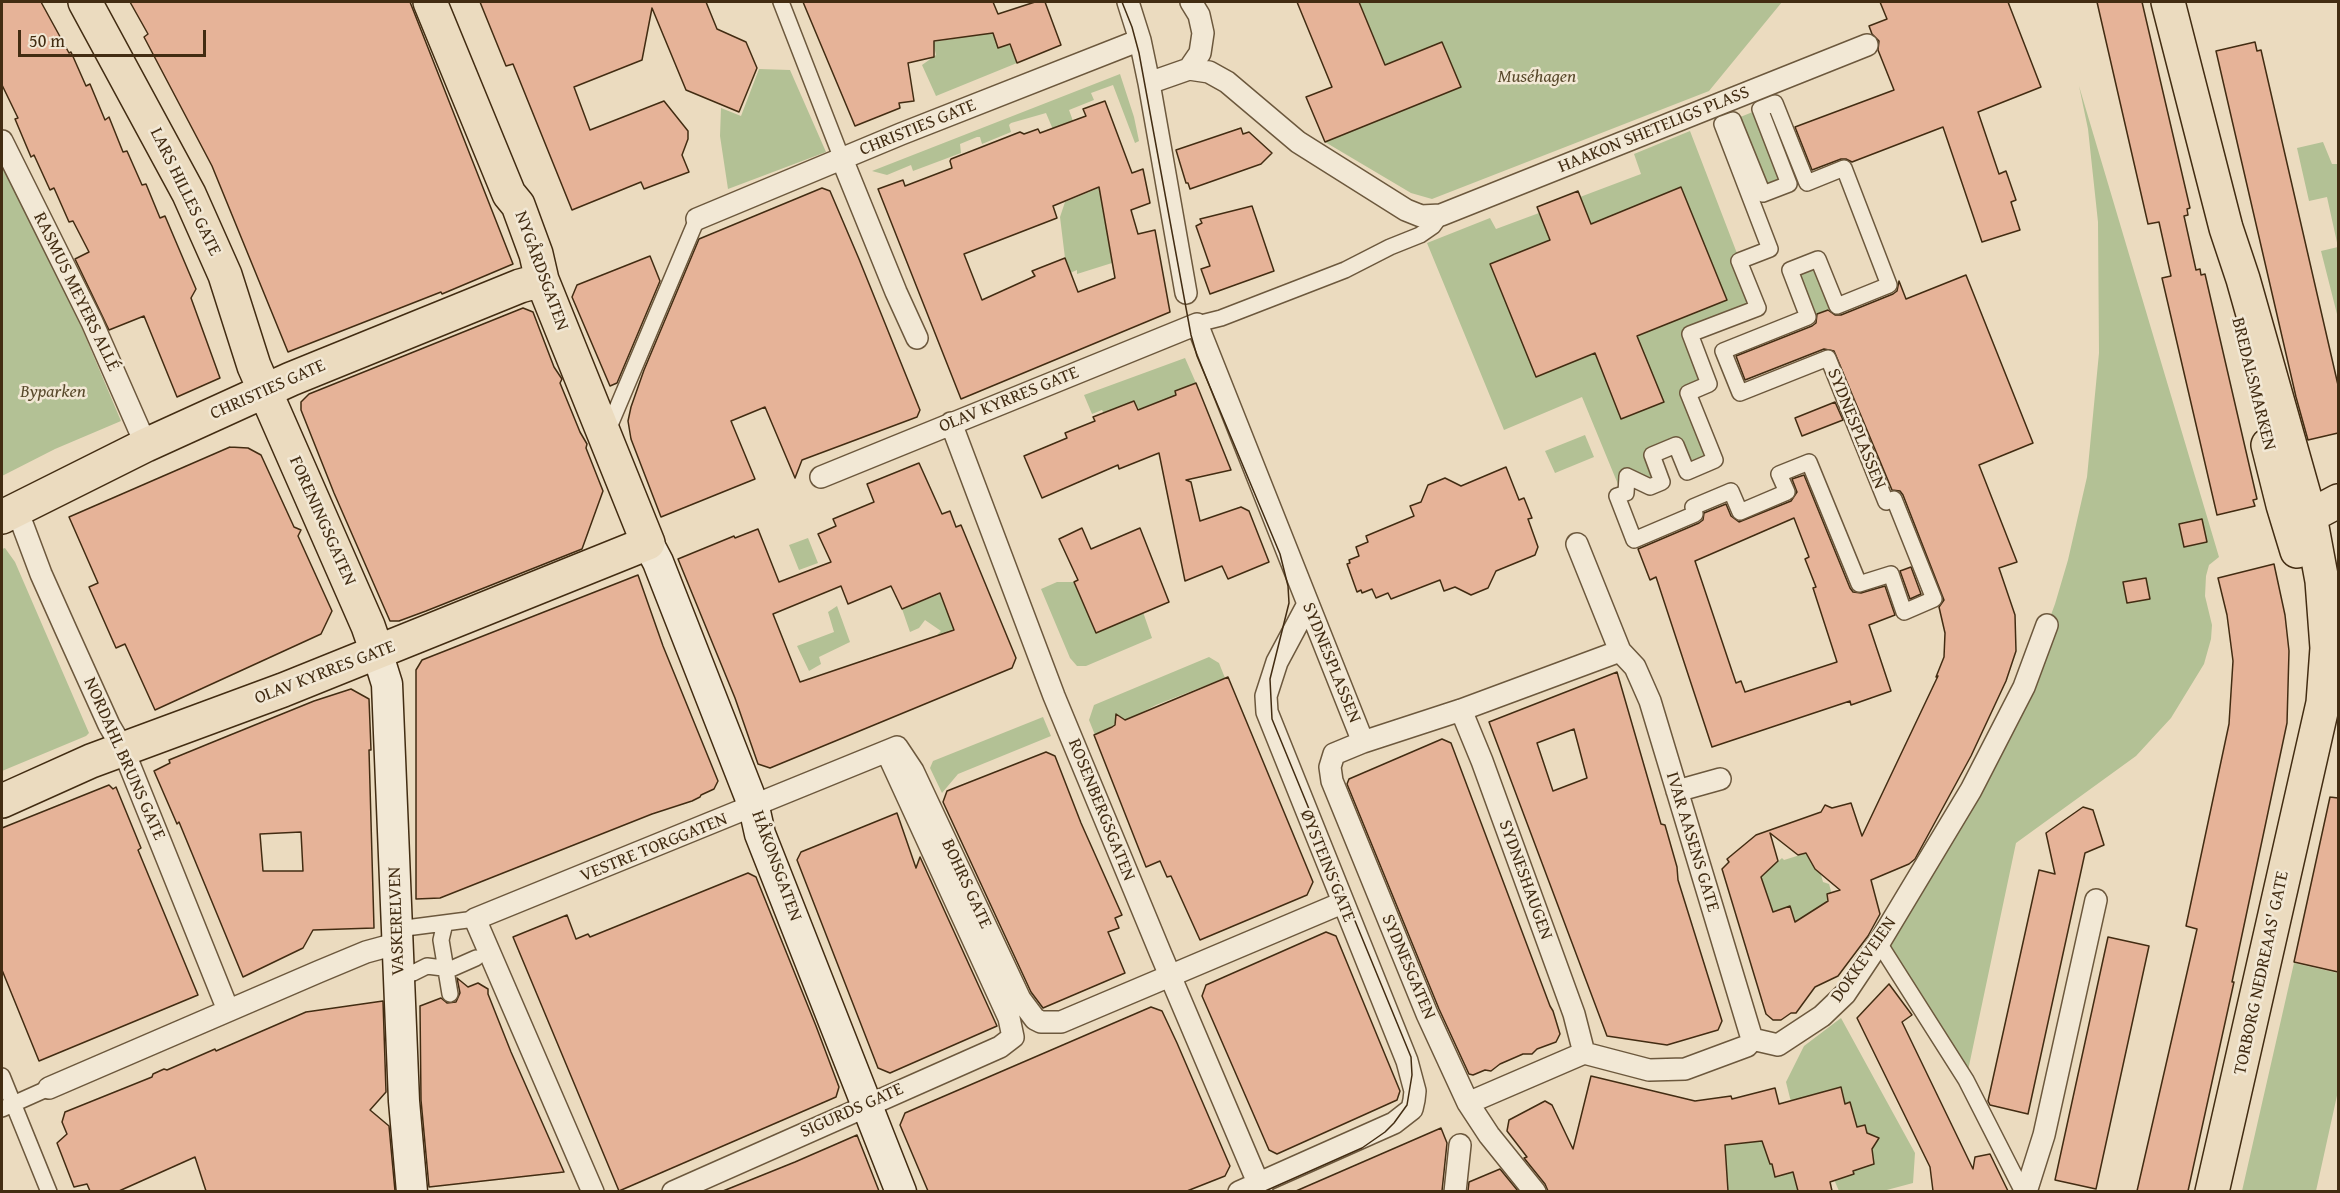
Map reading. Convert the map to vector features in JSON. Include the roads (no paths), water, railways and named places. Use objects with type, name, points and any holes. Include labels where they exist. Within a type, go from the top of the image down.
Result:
[{"type":"highway","name":"LARS HILLES GATE","points":[[86,2],[189,194],[225,275],[254,366],[265,390]]},
{"type":"highway","name":"NYGÅRDSGATEN","points":[[430,2],[509,195],[518,205],[536,254],[542,280],[648,543]]},
{"type":"highway","name":"BREDALSMARKEN","points":[[2168,2],[2226,228],[2298,470],[2314,534]]},
{"type":"highway","name":"BREDALSMARKEN","points":[[2226,228],[2237,327],[2314,534]]},
{"type":"highway","name":"CHRISTIES GATE","points":[[9,514],[146,445],[265,390],[520,286],[542,280]]},
{"type":"highway","name":"FORENINGSGATEN","points":[[265,390],[368,626],[377,652]]},
{"type":"highway","points":[[2298,470],[2319,482],[2338,478]]},
{"type":"highway","points":[[2314,534],[2338,501]]},
{"type":"highway","name":"TORBORG NEDREAAS' GATE","points":[[2212,1191],[2310,754],[2311,655],[2308,608],[2302,568],[2314,534]]},
{"type":"highway","name":"OLAV KYRRES GATE","points":[[2,801],[123,749],[283,690],[648,543]]},
{"type":"highway","points":[[2310,754],[2336,706],[2338,693]]},
{"type":"main road","name":"HÅKONSGATEN","points":[[648,543],[658,562],[754,807],[760,834],[901,1191]]},
{"type":"main road","name":"VASKERELVEN","points":[[377,652],[387,684],[404,1101],[412,1191]]},
{"type":"street","points":[[781,2],[842,159],[917,338]]},
{"type":"street","points":[[1128,2],[1140,40],[1149,83],[1186,293]]},
{"type":"street","points":[[1149,83],[1190,69],[1200,53],[1203,33],[1199,15],[1191,2]]},
{"type":"street","name":"CHRISTIES GATE","points":[[697,219],[1140,40]]},
{"type":"street","name":"HAAKON SHETELIGS PLASS","points":[[1190,69],[1209,72],[1227,82],[1298,142],[1406,210],[1421,216],[1441,215],[1867,45]]},
{"type":"street","name":"SYDNESPLASSEN","points":[[1775,103],[1807,183],[1844,168],[1889,285],[1837,306],[1818,259],[1790,270],[1808,317],[1723,351],[1740,393],[1828,358],[1886,502],[1894,499],[1934,599],[1904,612],[1891,574],[1859,584],[1809,462],[1779,474],[1787,492],[1740,512],[1731,491],[1692,507],[1695,514],[1634,540],[1617,496],[1626,493],[1627,476],[1650,487],[1662,482],[1652,455],[1676,445],[1687,472],[1715,460],[1688,393],[1709,384],[1690,334],[1758,308],[1739,261],[1770,249],[1722,124],[1733,120],[1763,194],[1790,184],[1760,109],[1775,103]]},
{"type":"street","name":"RASMUS MEYERS ALLÉ","points":[[2,141],[92,322],[146,445]]},
{"type":"street","name":"HAAKON SHETELIGS PLASS","points":[[1197,324],[1221,318],[1345,270],[1390,247],[1420,235],[1441,215]]},
{"type":"street","points":[[605,436],[697,219]]},
{"type":"street","name":"OLAV KYRRES GATE","points":[[821,477],[1197,324]]},
{"type":"street","name":"SYDNESPLASSEN","points":[[1197,324],[1363,742],[1461,710],[1620,651]]},
{"type":"street","name":"ROSENBERGSGATEN","points":[[951,423],[1054,696],[1261,1188]]},
{"type":"street","name":"NORDAHL BRUNS GATE","points":[[9,514],[53,602],[109,725],[123,749],[228,1010]]},
{"type":"street","points":[[1577,544],[1620,651]]},
{"type":"street","name":"ØYSTEINS GATE","points":[[1261,1188],[1394,1123],[1412,1109],[1415,1091],[1412,1075],[1267,712],[1266,696],[1277,662],[1308,604]]},
{"type":"street","name":"DOKKEVEIEN","points":[[1752,1039],[1778,1045],[1822,1016],[1845,993],[1879,943],[1976,780],[2024,687],[2047,625]]},
{"type":"street","name":"IVAR AASENS GATE","points":[[1620,651],[1635,667],[1650,701],[1752,1039]]},
{"type":"street","name":"SYDNESHAUGEN","points":[[1461,710],[1482,761],[1570,1003],[1584,1053]]},
{"type":"street","name":"SYDNESGATEN","points":[[1363,742],[1334,754],[1330,767],[1332,782],[1427,1014],[1468,1103],[1489,1135],[1535,1191]]},
{"type":"street","name":"BOHRS GATE","points":[[892,750],[913,771],[1020,999],[1035,1019],[1041,1022],[1061,1022],[1170,976]]},
{"type":"street","name":"BOHRS GATE","points":[[892,750],[1009,1018]]},
{"type":"street","name":"VESTRE TORGGATEN","points":[[475,919],[892,750]]},
{"type":"street","points":[[1677,791],[1720,779]]},
{"type":"street","points":[[2024,1191],[2044,1135],[2096,900]]},
{"type":"street","points":[[1170,976],[1342,903]]},
{"type":"street","points":[[7,1106],[399,936],[445,923],[475,919],[593,1191]]},
{"type":"street","points":[[445,923],[441,940],[450,994]]},
{"type":"street","points":[[1879,943],[1966,1080],[2024,1191]]},
{"type":"street","points":[[413,973],[428,966],[458,967],[476,958]]},
{"type":"street","name":"SIGURDS GATE","points":[[673,1191],[999,1047],[1013,1037],[1009,1018]]},
{"type":"street","points":[[1468,1103],[1584,1053],[1649,1070],[1685,1069],[1747,1046],[1752,1039]]},
{"type":"street","points":[[2,1076],[7,1106],[50,1191]]},
{"type":"street","points":[[1455,1191],[1460,1144]]},
{"type":"street","points":[[1239,1191],[1261,1188]]},
{"type":"tram line","points":[[1122,2],[1139,53],[1191,335],[1197,356],[1280,554],[1288,586],[1289,603],[1270,679],[1272,719],[1411,1057],[1412,1075],[1407,1105],[1385,1132],[1362,1148],[1263,1192]]},
{"type":"park label","name":"Muséhagen","points":[[1537,77]]},
{"type":"park label","name":"Byparken","points":[[53,392]]}]
